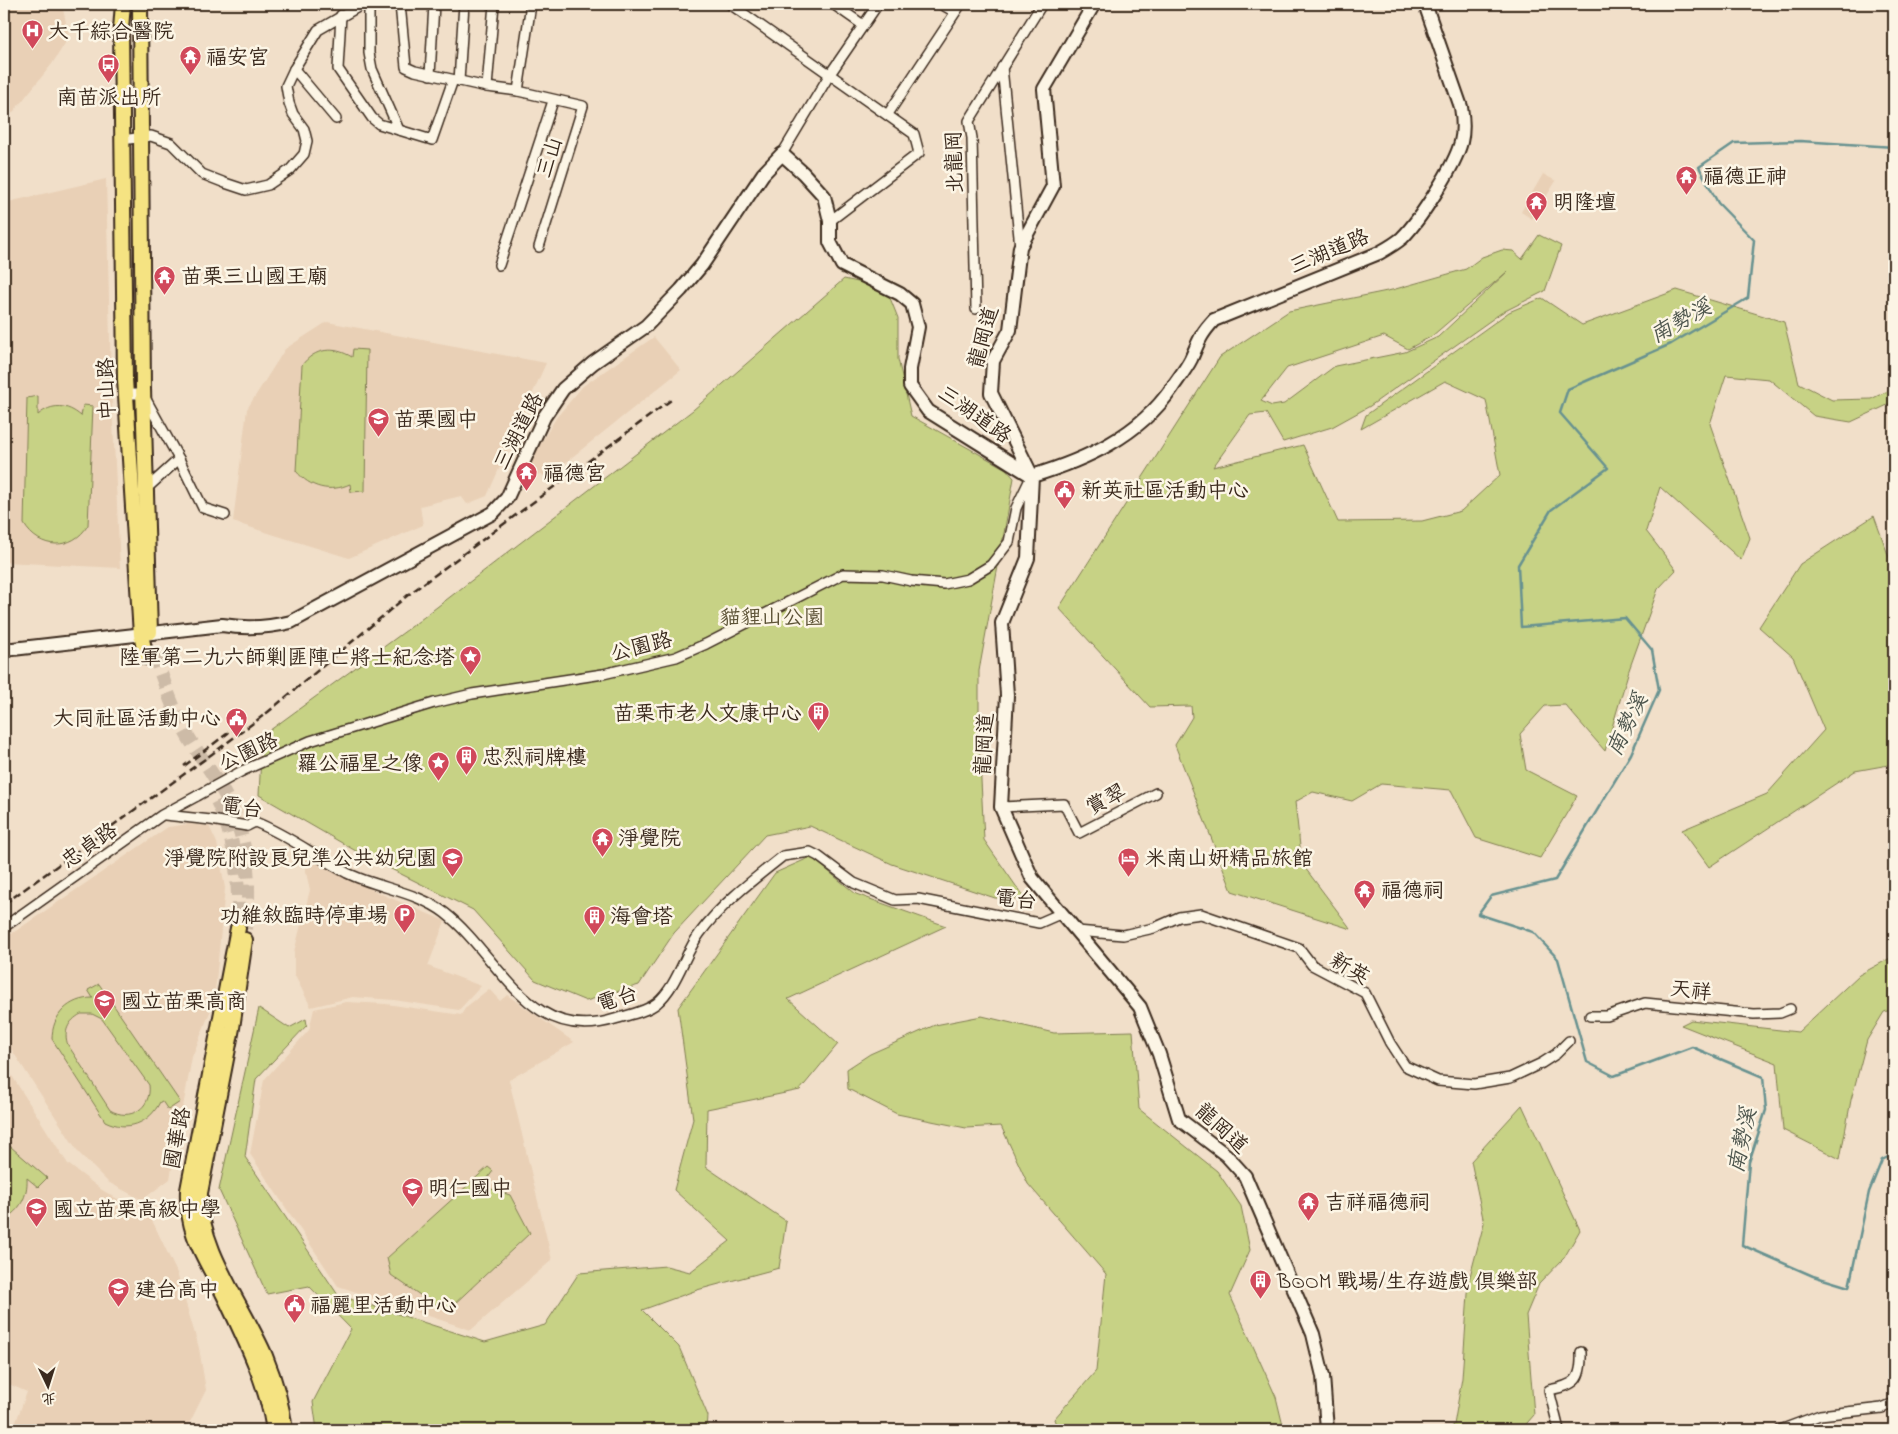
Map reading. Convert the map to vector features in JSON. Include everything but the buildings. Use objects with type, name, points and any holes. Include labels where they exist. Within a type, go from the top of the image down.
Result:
[{"type":"main road","name":"中山路","points":[[123,4],[121,29],[125,394],[146,634]]},
{"type":"main road","name":"中山路","points":[[140,4],[146,634]]},
{"type":"main road","points":[[146,634],[150,656]]},
{"type":"main road","name":"國華路","points":[[242,929],[232,1028],[200,1193],[199,1212],[205,1234],[260,1359],[286,1430]]},
{"type":"main road","name":"國華路","points":[[260,1359],[274,1430]]},
{"type":"street","points":[[122,140],[150,136],[172,144],[202,174],[225,184],[246,190],[268,184],[290,170],[304,154],[307,141],[304,129],[289,103],[286,86],[294,69],[318,30],[363,4]]},
{"type":"street","points":[[370,4],[369,53],[372,69],[399,130]]},
{"type":"street","name":"三山","points":[[400,4],[406,67],[430,75],[487,87],[518,91],[553,101],[583,106],[539,247]]},
{"type":"street","points":[[430,75],[434,4]]},
{"type":"street","points":[[341,15],[338,69],[342,78],[372,118],[379,124],[432,140],[456,80],[464,4]]},
{"type":"street","points":[[487,87],[494,4]]},
{"type":"street","points":[[518,91],[531,4]]},
{"type":"street","name":"北龍岡","points":[[730,4],[914,134],[919,153],[830,221]]},
{"type":"street","points":[[833,4],[863,25]]},
{"type":"street","points":[[782,154],[830,74],[878,4]]},
{"type":"street","points":[[941,4],[955,12]]},
{"type":"street","points":[[888,114],[960,4]]},
{"type":"street","name":"北龍岡","points":[[976,309],[972,138],[969,122],[1042,4]]},
{"type":"street","name":"龍岡道","points":[[1094,4],[1044,89],[1053,186],[1020,247],[1010,330],[993,361],[991,393],[1032,476],[1028,558],[1002,623],[1007,696],[1001,807],[1032,878],[1140,1007],[1159,1054],[1179,1119],[1226,1155],[1245,1176],[1313,1334],[1323,1376],[1326,1430]]},
{"type":"street","name":"三湖道路","points":[[146,634],[222,625],[249,629],[291,622],[493,514],[508,498],[544,416],[563,389],[592,363],[646,326],[681,290],[702,265],[764,174],[782,154],[824,196],[830,221],[830,242],[842,266],[900,294],[912,304],[918,327],[910,369],[910,386],[928,411],[1032,476],[1096,452],[1138,425],[1153,412],[1190,361],[1200,335],[1214,320],[1379,253],[1400,240],[1415,223],[1453,162],[1461,143],[1463,125],[1461,108],[1425,4]]},
{"type":"street","points":[[1002,67],[1020,247]]},
{"type":"street","points":[[294,69],[336,119]]},
{"type":"street","name":"三山","points":[[499,265],[553,101]]},
{"type":"street","points":[[125,394],[143,394],[179,459],[203,508],[225,515]]},
{"type":"street","points":[[145,490],[179,459]]},
{"type":"street","name":"公園路","points":[[197,796],[242,771],[310,741],[434,703],[472,694],[603,674],[676,657],[706,644],[842,574],[883,575],[944,584],[968,579],[991,565],[1009,542],[1016,508],[1032,476]]},
{"type":"street","points":[[4,650],[146,634]]},
{"type":"street","name":"賞翠","points":[[1001,807],[1064,804],[1079,834],[1156,793]]},
{"type":"street","name":"忠貞路","points":[[4,927],[162,815],[197,796]]},
{"type":"street","name":"電台","points":[[162,815],[247,826],[255,822],[272,829],[348,873],[417,898],[444,912],[464,931],[530,1005],[555,1018],[585,1025],[607,1022],[640,1012],[656,1003],[674,981],[687,952],[714,916],[783,856],[810,852],[854,883],[895,900],[918,900],[1038,923],[1062,913]]},
{"type":"street","name":"新英","points":[[1077,930],[1123,935],[1154,928],[1178,917],[1201,914],[1299,948],[1312,965],[1364,993],[1390,1043],[1405,1066],[1438,1082],[1474,1084],[1510,1078],[1542,1063],[1556,1054],[1569,1041]]},
{"type":"street","name":"天祥","points":[[1590,1016],[1607,1016],[1645,1003],[1754,1014],[1780,1013],[1790,1009]]},
{"type":"street","points":[[1559,1430],[1549,1390],[1570,1386],[1575,1381],[1582,1366],[1582,1352]]},
{"type":"street","points":[[1780,1430],[1820,1415],[1882,1408],[1894,1403]]},
{"type":"shaded area","name":"大千綜合醫院","points":[[4,4],[62,4],[69,37],[52,64],[10,116],[4,114]]},
{"type":"shaded area","points":[[1543,174],[1556,181],[1532,219],[1521,212]]},
{"type":"shaded area","points":[[106,179],[111,380],[120,568],[4,562],[4,203]]},
{"type":"shaded area","name":"苗栗國中","points":[[327,322],[546,363],[487,496],[467,504],[461,496],[420,506],[423,525],[349,558],[233,522],[247,409],[285,349]]},
{"type":"shaded area","points":[[654,337],[681,370],[546,478],[540,473],[532,480],[525,479],[523,473],[556,418],[583,386]]},
{"type":"shaded area","name":"國立苗栗高商","points":[[189,824],[209,826],[217,843],[225,888],[214,1002],[192,1057],[170,1179],[142,1200],[108,1182],[79,1153],[4,1038],[4,939],[168,827]]},
{"type":"shaded area","name":"國立苗栗高商","points":[[302,855],[379,893],[445,921],[428,966],[481,986],[459,1010],[394,1000],[353,997],[311,1007],[294,974],[294,952],[310,890]]},
{"type":"shaded area","name":"明仁國中","points":[[489,989],[500,1001],[507,995],[574,1042],[509,1080],[552,1260],[471,1330],[338,1286],[250,1154],[264,1080],[309,1030],[314,1009],[346,1002],[386,1004],[461,1015],[466,1007]]},
{"type":"shaded area","name":"建台高中","points":[[4,1066],[68,1164],[102,1190],[151,1218],[177,1273],[199,1348],[206,1390],[186,1430],[21,1430],[14,1427],[27,1392],[4,1382]]},
{"type":"green space","points":[[1539,235],[1561,246],[1545,291],[1501,313],[1370,406],[1332,427],[1283,442],[1266,413],[1250,415],[1213,467],[1303,445],[1338,522],[1422,521],[1461,511],[1500,475],[1486,400],[1445,381],[1361,429],[1366,415],[1509,312],[1542,298],[1582,325],[1677,290],[1784,322],[1799,383],[1832,400],[1871,399],[1894,388],[1894,402],[1851,422],[1814,416],[1769,379],[1726,375],[1710,424],[1750,538],[1741,560],[1660,487],[1646,531],[1676,570],[1658,589],[1629,670],[1605,751],[1565,705],[1545,706],[1520,734],[1526,770],[1577,796],[1540,858],[1476,838],[1451,790],[1381,784],[1352,801],[1313,792],[1295,802],[1302,864],[1351,929],[1232,891],[1175,745],[1192,717],[1191,706],[1150,707],[1059,608],[1220,357],[1289,311],[1392,290],[1466,269],[1482,257],[1502,250],[1513,251],[1522,259]],"holes":[[[1508,271],[1438,337],[1405,352],[1335,366],[1284,404],[1272,406],[1261,401],[1287,368],[1384,336],[1408,349],[1432,336]]]},
{"type":"green space","name":"貓貍山公園","points":[[844,279],[886,288],[898,318],[898,359],[911,416],[1006,469],[1014,478],[979,671],[979,740],[984,840],[1025,899],[995,898],[892,864],[810,826],[765,835],[674,933],[639,985],[586,1001],[535,980],[473,910],[361,854],[259,795],[262,736],[411,627],[693,410]]},
{"type":"green space","points":[[353,349],[367,350],[365,491],[351,492],[350,484],[335,488],[321,487],[314,485],[296,471],[302,365],[313,355],[325,350],[338,351],[352,357]]},
{"type":"green space","points":[[38,396],[38,415],[49,408],[60,406],[70,409],[81,416],[83,405],[93,406],[88,525],[82,533],[65,543],[47,543],[38,539],[30,533],[24,524],[27,398]]},
{"type":"green space","points":[[1874,516],[1894,571],[1894,764],[1855,771],[1709,867],[1682,830],[1767,794],[1824,730],[1793,657],[1759,627],[1800,564]]},
{"type":"green space","points":[[811,857],[856,894],[946,926],[788,999],[838,1044],[800,1090],[707,1109],[706,1167],[786,1221],[779,1268],[697,1290],[642,1310],[679,1347],[708,1416],[707,1430],[317,1430],[313,1402],[351,1329],[309,1286],[267,1294],[219,1190],[259,1008],[289,1028],[306,1019],[307,1025],[256,1079],[245,1157],[338,1295],[485,1342],[545,1325],[579,1273],[666,1266],[690,1272],[730,1241],[674,1190],[693,1119],[678,1008],[775,873]]},
{"type":"green space","points":[[1894,956],[1894,1009],[1884,1012],[1867,1040],[1851,1100],[1840,1159],[1783,1130],[1777,1063],[1681,1025],[1691,1020],[1798,1032],[1859,975]]},
{"type":"green space","points":[[99,984],[180,1102],[168,1110],[162,1101],[160,1102],[150,1116],[137,1124],[121,1126],[105,1121],[52,1039],[55,1022],[64,1009],[76,1001],[93,998],[88,990]],"holes":[[[81,1014],[92,1014],[102,1019],[149,1085],[147,1100],[138,1111],[125,1114],[110,1110],[68,1045],[66,1031],[70,1023]]]},
{"type":"green space","points":[[982,1016],[1054,1033],[1133,1031],[1139,1109],[1217,1171],[1241,1206],[1250,1250],[1230,1295],[1276,1397],[1284,1430],[1058,1430],[1054,1419],[1096,1371],[1106,1274],[1028,1184],[1001,1126],[966,1128],[897,1114],[848,1089],[847,1069],[870,1054],[935,1025]]},
{"type":"green space","points":[[1522,1105],[1580,1230],[1564,1258],[1539,1284],[1526,1315],[1534,1415],[1521,1430],[1448,1430],[1454,1425],[1462,1378],[1469,1280],[1484,1223],[1471,1161]]},
{"type":"green space","points":[[4,1141],[47,1178],[38,1187],[27,1178],[26,1191],[22,1202],[10,1216],[4,1219]]},
{"type":"green space","points":[[488,1167],[493,1171],[482,1186],[510,1195],[530,1233],[450,1308],[433,1304],[391,1275],[387,1258]]},
{"type":"waterway","name":"南勢溪","points":[[1894,147],[1800,141],[1734,143],[1699,167],[1718,203],[1754,240],[1748,298],[1671,344],[1568,389],[1560,413],[1608,468],[1551,510],[1518,565],[1521,627],[1625,618],[1652,650],[1659,690],[1631,754],[1555,880],[1491,896],[1478,914],[1533,932],[1558,959],[1587,1062],[1614,1076],[1692,1047],[1763,1077],[1766,1110],[1749,1162],[1742,1245],[1813,1276],[1849,1287],[1869,1192],[1882,1160],[1894,1154]]},
{"type":"tunnel","points":[[154,654],[181,724],[220,786],[236,819],[246,859],[248,901],[246,929]]},
{"type":"tunnel","points":[[217,801],[224,816],[233,847],[238,895],[238,928]]},
{"type":"railway","points":[[4,904],[268,712],[408,595],[671,400]]},
{"type":"railway","points":[[184,766],[244,721]]},
{"type":"place","name":"大千綜合醫院","points":[[32,50]]},
{"type":"place","name":"福安宮","points":[[190,76]]},
{"type":"place","name":"南苗派出所","points":[[109,84]]},
{"type":"place","name":"福德正神","points":[[1687,195]]},
{"type":"place","name":"明隆壇","points":[[1537,221]]},
{"type":"place","name":"苗栗三山國王廟","points":[[165,295]]},
{"type":"place","name":"苗栗國中","points":[[378,438]]},
{"type":"place","name":"福德宮","points":[[527,492]]},
{"type":"place","name":"新英社區活動中心","points":[[1065,509]]},
{"type":"place","name":"陸軍第二九六師剿匪陣亡將士紀念塔","points":[[471,676]]},
{"type":"place","name":"苗栗市老人文康中心","points":[[818,732]]},
{"type":"place","name":"大同社區活動中心","points":[[237,737]]},
{"type":"place","name":"忠烈祠牌樓","points":[[466,776]]},
{"type":"place","name":"羅公福星之像","points":[[439,782]]},
{"type":"place","name":"淨覺院","points":[[602,857]]},
{"type":"place","name":"淨覺院附設良兒準公共幼兒園","points":[[453,877]]},
{"type":"place","name":"米南山妍精品旅館","points":[[1129,877]]},
{"type":"place","name":"福德祠","points":[[1365,909]]},
{"type":"place","name":"功維敘臨時停車場","points":[[404,934]]},
{"type":"place","name":"海會塔","points":[[594,935]]},
{"type":"place","name":"國立苗栗高商","points":[[105,1020]]},
{"type":"place","name":"明仁國中","points":[[412,1207]]},
{"type":"place","name":"吉祥福德祠","points":[[1309,1221]]},
{"type":"place","name":"國立苗栗高級中學","points":[[37,1228]]},
{"type":"place","name":"BOOM 戰場/生存遊戲 俱樂部","points":[[1261,1300]]},
{"type":"place","name":"建台高中","points":[[119,1308]]},
{"type":"place","name":"福麗里活動中心","points":[[294,1324]]}]
